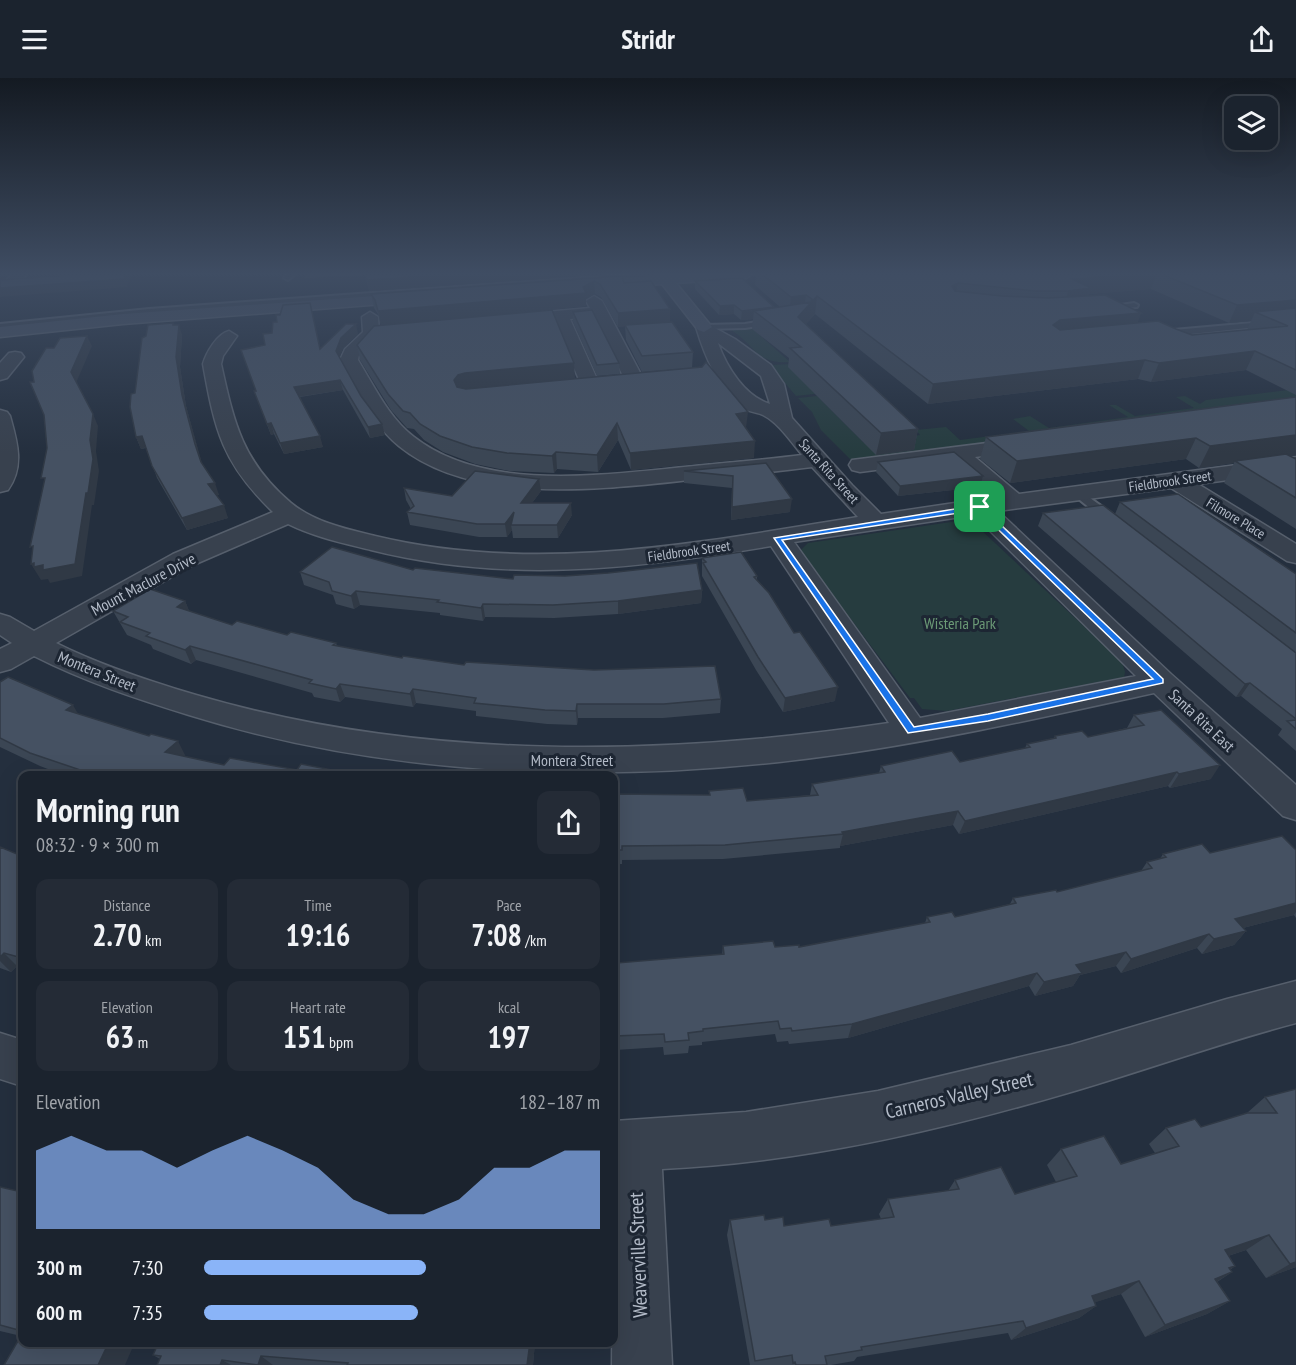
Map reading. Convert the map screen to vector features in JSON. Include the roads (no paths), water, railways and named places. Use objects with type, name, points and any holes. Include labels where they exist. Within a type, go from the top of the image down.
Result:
[{"type":"street","points":[[368,334],[351,353],[349,360],[377,404],[408,442],[433,458],[466,470],[508,478],[578,483],[819,460]]},
{"type":"street","points":[[568,334],[590,385]]},
{"type":"street","points":[[611,334],[635,380]]},
{"type":"street","name":"Santa Rita Street","points":[[706,334],[716,362],[750,404],[771,411],[782,418],[843,490],[876,522]]},
{"type":"street","name":"Santa Rita Street","points":[[716,334],[768,374],[780,402],[782,418]]},
{"type":"street","name":"Fieldbrook Street","points":[[229,336],[214,356],[212,364],[230,441],[256,481],[290,514],[324,529],[389,548],[480,561],[559,562],[639,558],[980,507],[1177,481],[1285,470]]},
{"type":"street","points":[[0,374],[15,357]]},
{"type":"street","points":[[568,387],[659,379]]},
{"type":"street","points":[[0,416],[9,452],[0,485]]},
{"type":"street","points":[[860,465],[1051,441]]},
{"type":"street","points":[[957,453],[1015,503]]},
{"type":"street","name":"Filmore Place","points":[[1177,481],[1296,555]]},
{"type":"street","name":"Santa Rita East","points":[[980,507],[1160,681],[1296,806]]},
{"type":"street","name":"Mount Maclure Drive","points":[[0,662],[182,560],[290,514]]},
{"type":"street","points":[[778,538],[911,730]]},
{"type":"street","name":"Montera Street","points":[[0,623],[33,643],[122,682],[210,712],[285,731],[368,746],[527,760],[629,760],[804,747],[988,718],[1160,681]]},
{"type":"street","name":"Carneros Valley Street","points":[[624,1145],[774,1134],[964,1097],[1135,1050],[1215,1023],[1296,1002]]},
{"type":"street","points":[[0,1056],[18,1062]]},
{"type":"street","name":"Weaverville Street","points":[[624,1145],[642,1365]]},
{"type":"lane","points":[[1152,335],[1162,334]]},
{"type":"lane","points":[[1079,494],[1126,531]]},
{"type":"park label","name":"Wisteria Park","points":[[960,623]]}]
